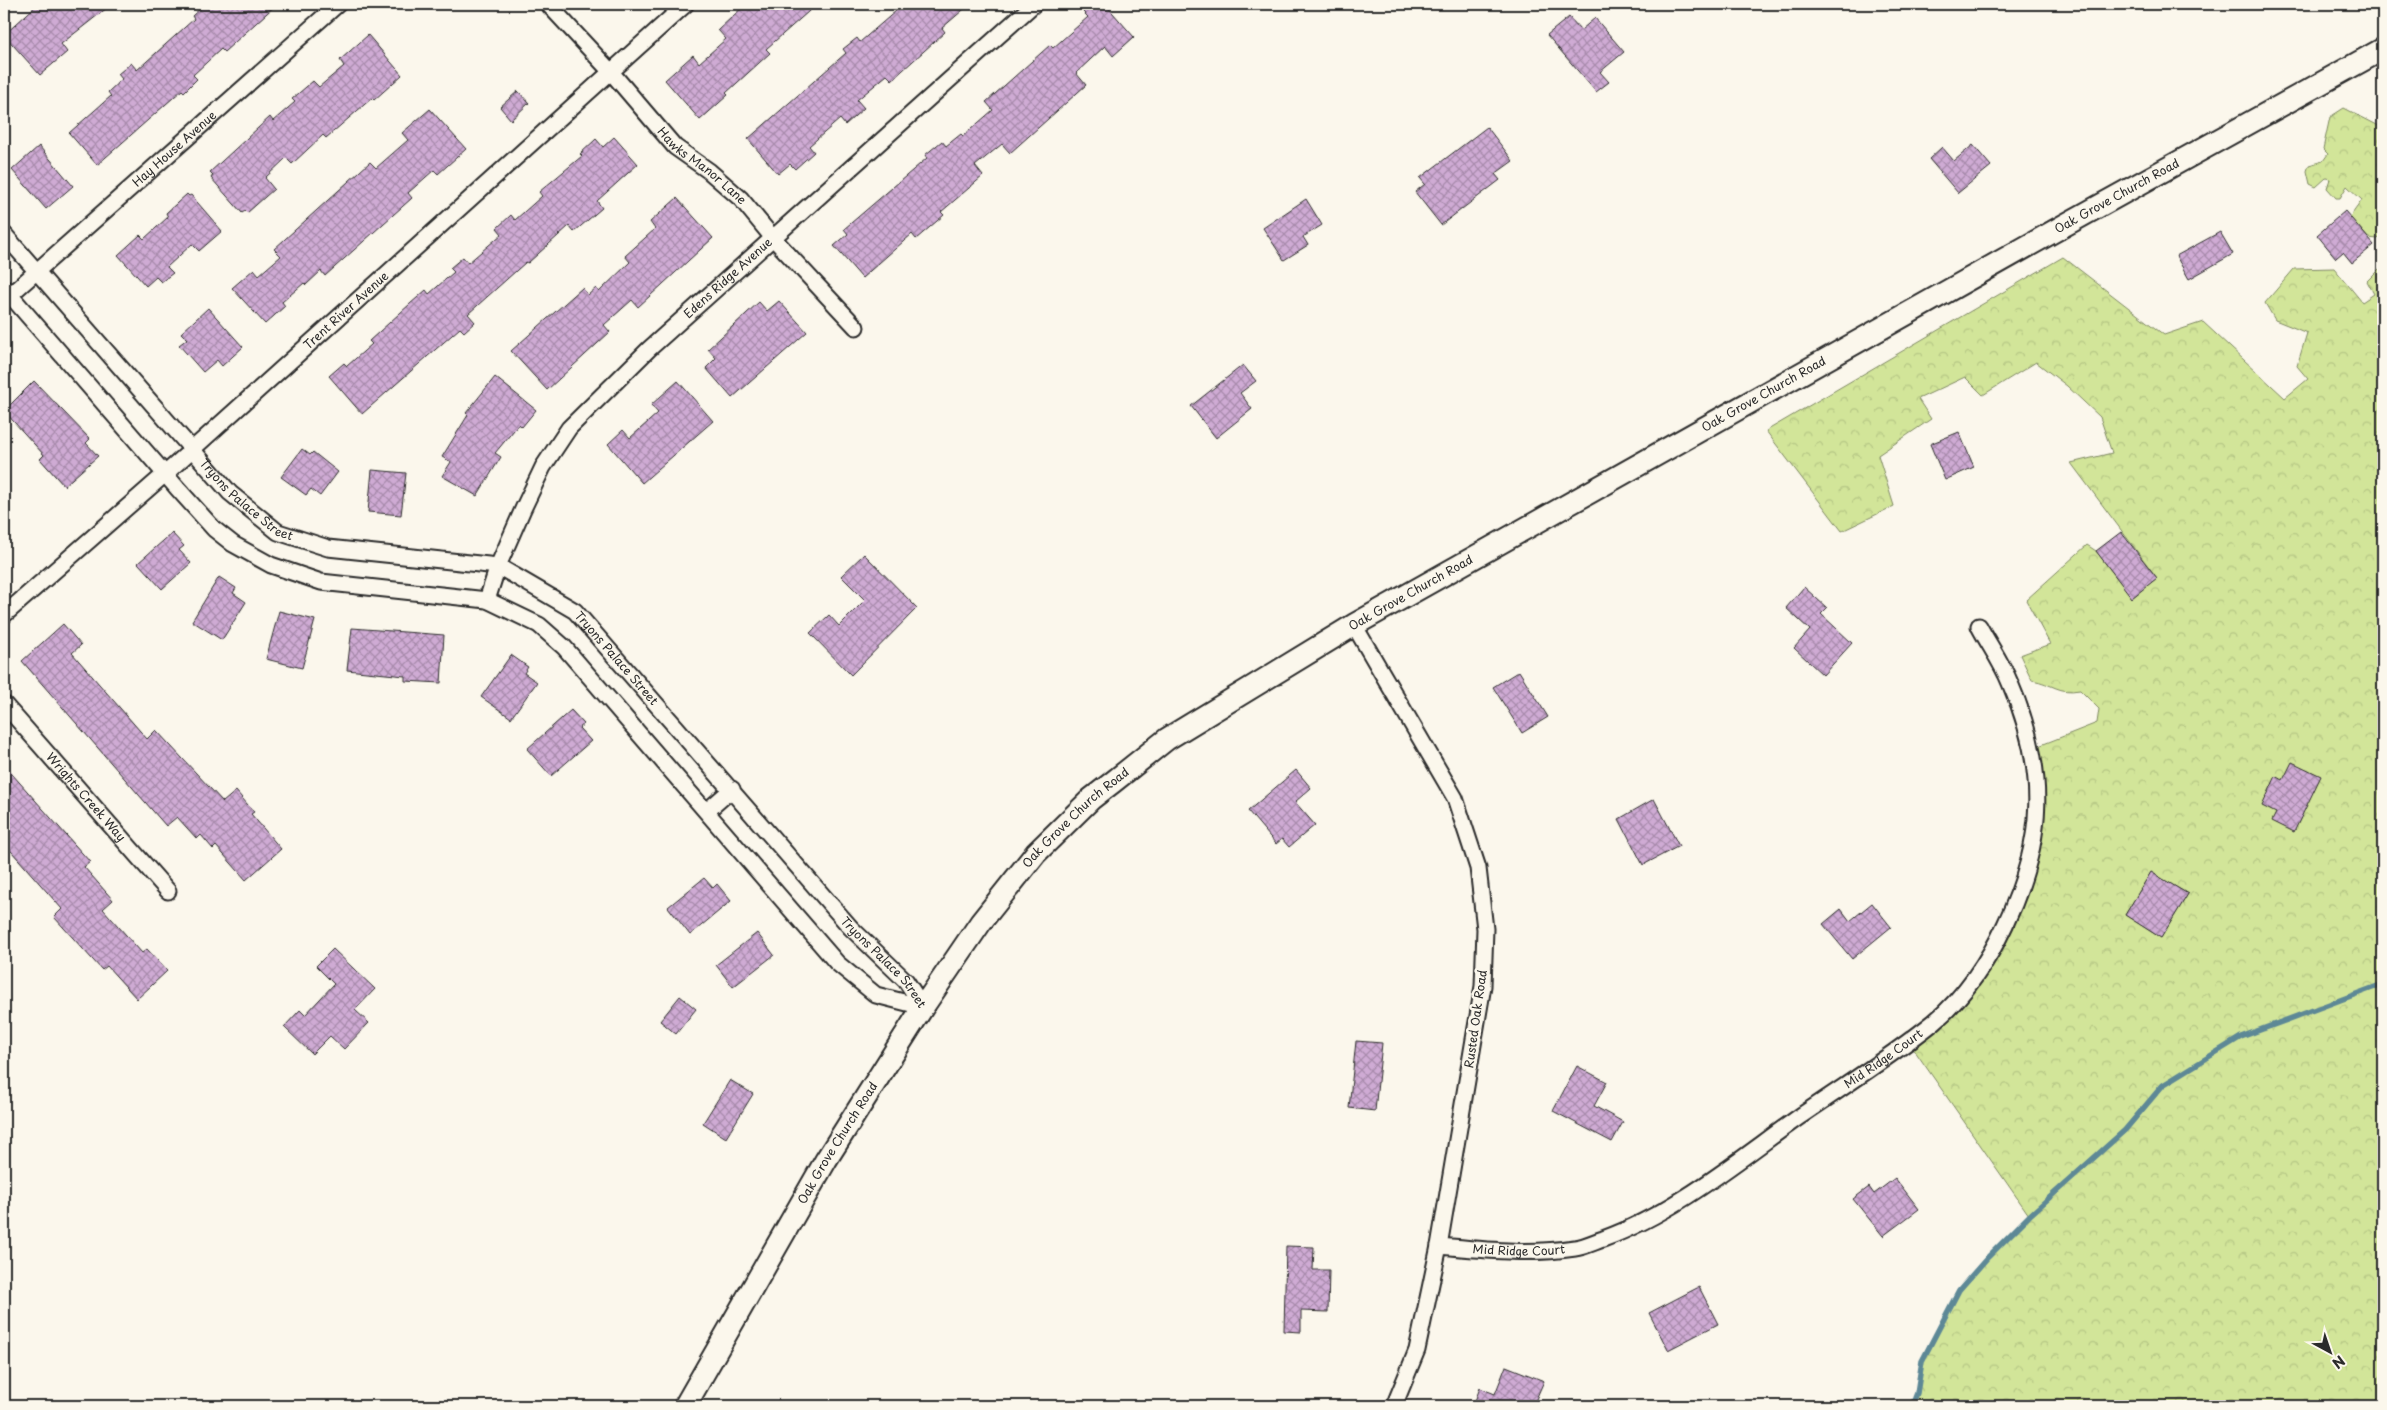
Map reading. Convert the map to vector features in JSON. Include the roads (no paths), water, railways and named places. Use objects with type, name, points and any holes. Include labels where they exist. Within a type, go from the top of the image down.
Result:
[{"type":"main road","name":"Oak Grove Church Road","points":[[684,1406],[826,1160],[923,1007],[981,922],[1036,853],[1091,799],[1167,739],[1354,625],[2073,220],[2383,49]]},
{"type":"street","name":"Hay House Avenue","points":[[7,291],[37,272],[338,4]]},
{"type":"street","name":"Hawks Manor Lane","points":[[548,4],[611,72],[675,147],[709,171],[741,199],[773,238],[856,327]]},
{"type":"street","name":"Trent River Avenue","points":[[4,615],[165,474],[190,449],[686,4]]},
{"type":"street","name":"Edens Ridge Avenue","points":[[487,600],[498,566],[543,466],[569,428],[649,349],[1034,4]]},
{"type":"street","name":"Tryons Palace Street","points":[[4,234],[230,493],[278,532],[328,548],[498,566],[575,610],[851,928],[906,981],[923,1007]]},
{"type":"street","name":"Tryons Palace Street","points":[[7,291],[165,474],[214,529],[232,544],[271,565],[321,582],[487,600],[539,625],[564,646],[837,963],[876,995],[923,1007]]},
{"type":"street","name":"Rusted Oak Road","points":[[1354,625],[1455,798],[1478,868],[1485,929],[1482,986],[1440,1246],[1417,1350],[1394,1406]]},
{"type":"street","name":"Mid Ridge Court","points":[[1440,1246],[1507,1253],[1577,1248],[1633,1228],[1688,1195],[1936,1021],[1972,982],[1999,939],[2021,892],[2030,863],[2037,820],[2036,771],[2025,725],[2010,682],[1979,626]]},
{"type":"street","name":"Wrights Creek Way","points":[[4,704],[168,891]]},
{"type":"street","points":[[706,811],[732,789]]},
{"type":"waterway","points":[[1912,1406],[1917,1393],[1922,1361],[1959,1290],[1988,1257],[2030,1215],[2125,1130],[2163,1085],[2241,1037],[2383,984]]}]
